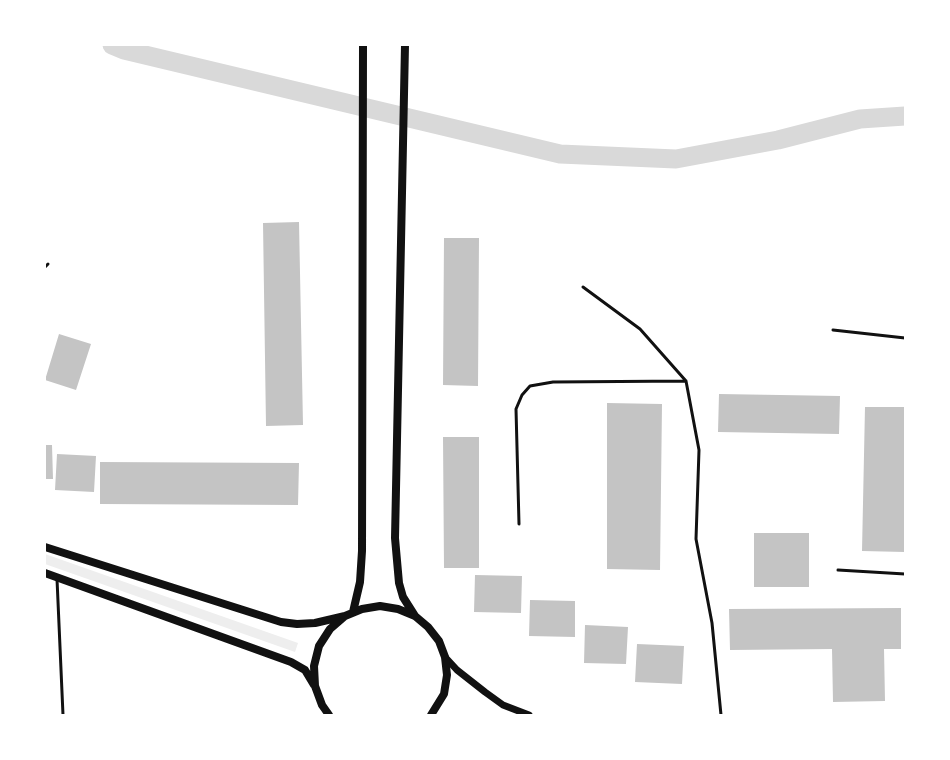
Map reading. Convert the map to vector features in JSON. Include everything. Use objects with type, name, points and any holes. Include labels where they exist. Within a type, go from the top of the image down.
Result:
[{"type":"main road","points":[[353,612],[360,582],[362,551],[364,156],[363,45]]},
{"type":"main road","points":[[405,45],[396,538],[399,583],[403,597],[415,616],[428,627],[439,641],[445,656],[447,675],[444,694],[431,715]]},
{"type":"main road","points":[[45,546],[281,622],[297,624],[315,623],[380,606],[398,609],[415,616]]},
{"type":"main road","points":[[45,573],[291,662],[305,670],[315,686],[322,704],[329,715]]},
{"type":"main road","points":[[315,686],[314,666],[319,646],[330,630],[345,616]]},
{"type":"street","points":[[445,656],[457,670],[485,692],[503,704],[529,715]]},
{"type":"lane","points":[[583,286],[640,329],[686,381],[699,450],[696,538],[712,624],[721,715]]},
{"type":"lane","points":[[833,330],[905,338]]},
{"type":"lane","points":[[519,524],[516,409],[522,395],[530,386],[553,382],[686,381]]},
{"type":"lane","points":[[838,570],[905,574]]},
{"type":"lane","points":[[56,577],[63,715]]},
{"type":"shaded area","points":[[45,554],[298,643],[295,652],[45,564]]},
{"type":"building","points":[[299,222],[303,425],[266,426],[263,223]]},
{"type":"building","points":[[444,238],[479,238],[478,386],[443,385]]},
{"type":"building","points":[[59,334],[91,344],[76,390],[45,380]]},
{"type":"building","points":[[719,394],[840,396],[839,434],[718,432]]},
{"type":"building","points":[[607,403],[662,404],[660,570],[607,569]]},
{"type":"building","points":[[865,407],[905,407],[905,552],[862,551]]},
{"type":"building","points":[[443,437],[479,437],[479,568],[444,568]]},
{"type":"building","points":[[45,445],[52,445],[53,479],[45,479]]},
{"type":"building","points":[[57,454],[96,456],[94,492],[55,490]]},
{"type":"building","points":[[100,462],[299,463],[298,505],[100,504]]},
{"type":"building","points":[[754,533],[809,533],[809,587],[754,587]]},
{"type":"building","points":[[475,575],[522,576],[521,613],[474,612]]},
{"type":"building","points":[[530,600],[575,601],[575,637],[529,636]]},
{"type":"building","points":[[901,608],[901,649],[884,649],[885,701],[833,702],[832,649],[730,650],[729,609]]},
{"type":"building","points":[[585,625],[628,627],[626,664],[584,663]]},
{"type":"building","points":[[637,644],[684,646],[682,684],[635,682]]},
{"type":"waterway","points":[[112,45],[124,50],[560,154],[676,159],[778,140],[860,119],[905,116]]}]
